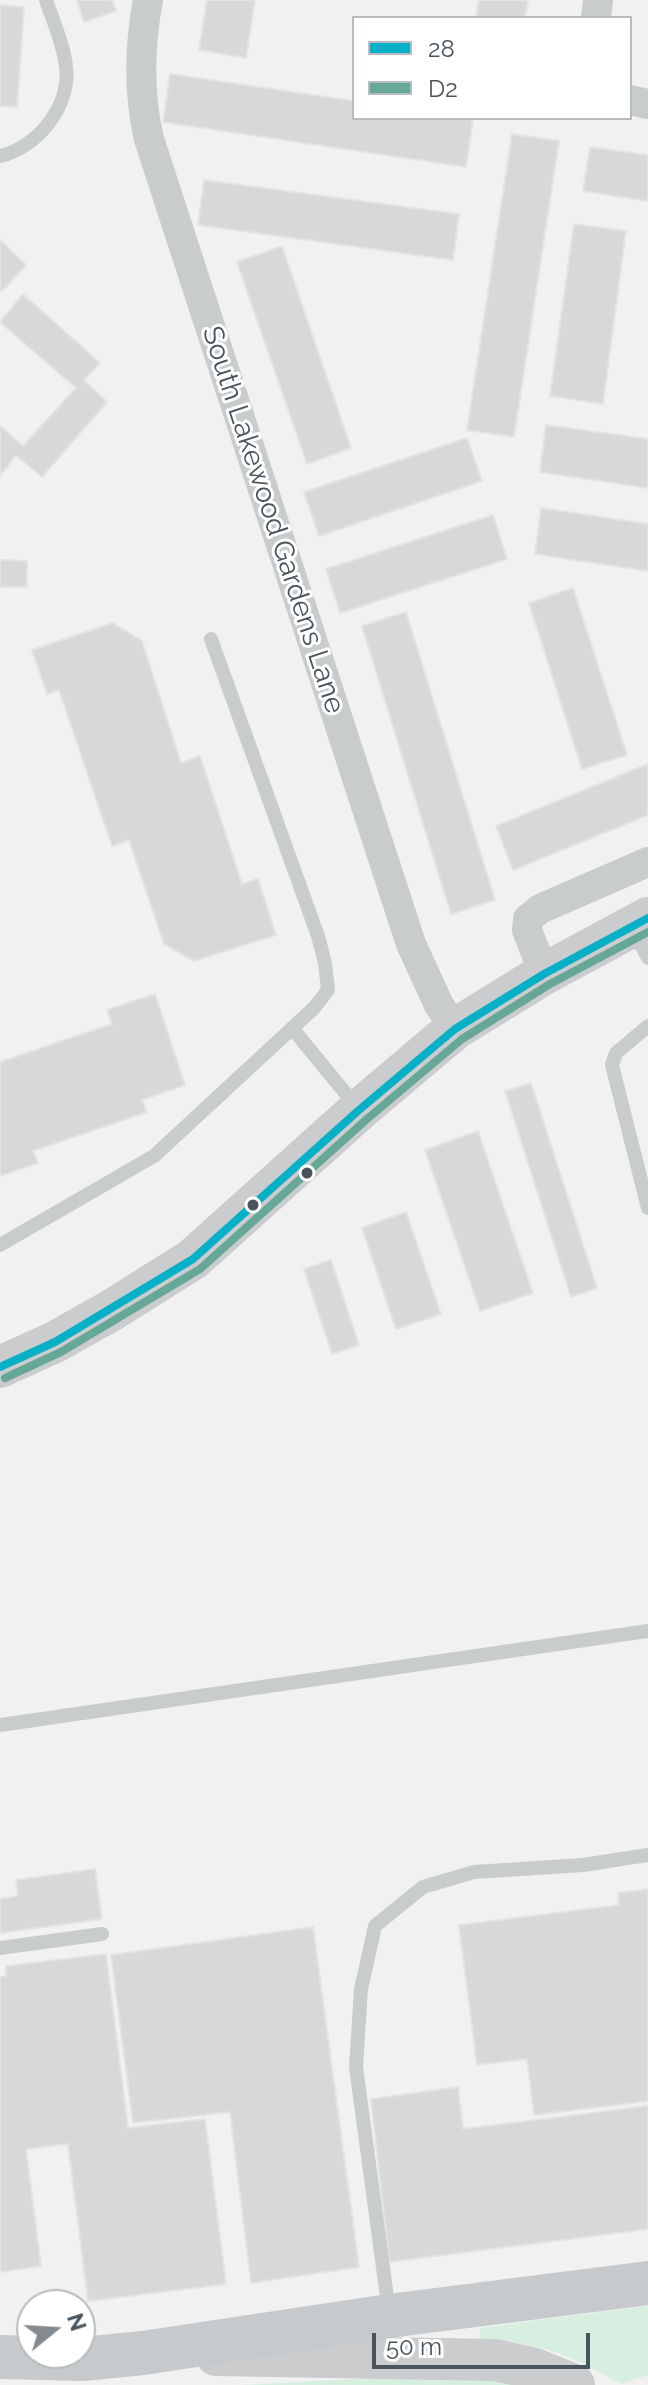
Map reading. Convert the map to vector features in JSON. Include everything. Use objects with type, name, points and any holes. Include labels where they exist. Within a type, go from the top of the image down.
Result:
[{"type":"main road","points":[[0,2357],[83,2359],[143,2353],[389,2316],[648,2283]]},
{"type":"street","name":"South Lakewood Gardens Lane","points":[[148,0],[139,72],[149,139],[411,944],[439,1005],[455,1029]]},
{"type":"street","points":[[544,974],[527,930],[528,919],[540,909],[648,862]]},
{"type":"street","points":[[0,1367],[55,1342],[193,1259],[359,1110],[455,1029],[544,974],[642,934]]},
{"type":"street","points":[[143,2353],[495,2360],[532,2368],[574,2385]]},
{"type":"lane","points":[[0,156],[21,148],[42,132],[57,111],[67,85],[66,66],[46,0]]},
{"type":"lane","points":[[0,1245],[154,1156],[314,1008],[328,990],[325,963],[211,639]]},
{"type":"lane","points":[[648,1026],[612,1059],[648,1208]]},
{"type":"lane","points":[[292,1028],[359,1110]]},
{"type":"lane","points":[[0,1725],[648,1631]]},
{"type":"lane","points":[[389,2316],[356,2067],[361,1989],[375,1926],[423,1887],[474,1872],[583,1865],[648,1855]]},
{"type":"lane","points":[[0,1948],[102,1934]]},
{"type":"green space","points":[[648,2306],[648,2375],[621,2384],[554,2352],[521,2343],[481,2339],[479,2328]]},
{"type":"green space","points":[[448,2374],[529,2385],[243,2385]]},
{"type":"building","points":[[77,0],[112,0],[116,11],[84,22]]},
{"type":"building","points":[[207,0],[255,0],[246,58],[199,50]]},
{"type":"building","points":[[479,0],[528,0],[525,16],[476,16]]},
{"type":"building","points":[[0,5],[24,7],[17,107],[0,106]]},
{"type":"building","points":[[170,74],[352,101],[352,120],[473,120],[466,167],[163,122]]},
{"type":"building","points":[[512,134],[559,141],[514,437],[467,430]]},
{"type":"building","points":[[590,147],[648,155],[648,201],[583,191]]},
{"type":"building","points":[[204,180],[459,214],[453,260],[198,225]]},
{"type":"building","points":[[574,224],[626,231],[603,404],[550,396]]},
{"type":"building","points":[[0,240],[26,265],[2,291],[0,289]]},
{"type":"building","points":[[282,246],[351,448],[307,464],[237,262]]},
{"type":"building","points":[[23,294],[100,363],[84,380],[107,402],[42,477],[16,455],[0,476],[0,426],[23,446],[76,388],[0,322]]},
{"type":"building","points":[[546,425],[648,439],[648,488],[540,472]]},
{"type":"building","points":[[467,438],[482,481],[319,536],[304,492]]},
{"type":"building","points":[[541,508],[648,524],[648,571],[535,554]]},
{"type":"building","points":[[493,515],[507,559],[340,613],[326,569]]},
{"type":"building","points":[[0,560],[27,561],[27,587],[0,587]]},
{"type":"building","points":[[573,588],[627,755],[582,769],[529,603]]},
{"type":"building","points":[[406,612],[495,900],[451,914],[362,626]]},
{"type":"building","points":[[113,623],[142,641],[181,763],[200,756],[242,884],[258,879],[276,935],[194,961],[164,944],[129,840],[112,846],[59,690],[47,694],[32,650]]},
{"type":"building","points":[[648,764],[648,815],[513,870],[496,826]]},
{"type":"building","points":[[155,994],[185,1085],[142,1100],[147,1112],[33,1151],[38,1163],[0,1176],[0,1062],[112,1024],[107,1010]]},
{"type":"building","points":[[531,1083],[597,1288],[571,1297],[505,1091]]},
{"type":"building","points":[[478,1131],[533,1293],[480,1311],[425,1150]]},
{"type":"building","points":[[406,1212],[441,1314],[396,1329],[362,1228]]},
{"type":"building","points":[[331,1260],[359,1345],[332,1354],[304,1269]]},
{"type":"building","points":[[95,1869],[102,1919],[0,1933],[0,1899],[18,1896],[16,1880]]},
{"type":"building","points":[[648,1889],[648,2101],[534,2115],[527,2059],[477,2065],[459,1925],[619,1905],[618,1893]]},
{"type":"building","points":[[313,1927],[359,2267],[251,2283],[230,2112],[133,2123],[111,1955]]},
{"type":"building","points":[[106,1954],[128,2128],[205,2119],[226,2284],[96,2300],[96,2289],[86,2289],[68,2144],[26,2149],[41,2266],[0,2272],[0,1977],[6,1976],[6,1966]]},
{"type":"building","points":[[458,2087],[463,2129],[648,2106],[648,2229],[389,2262],[371,2099]]},
{"type":"transit line","name":"28","points":[[0,1367],[55,1342],[193,1259],[359,1110],[455,1029],[544,974],[648,918]]},
{"type":"transit line","name":"D2","points":[[5,1378],[61,1352],[200,1269],[367,1119],[462,1039],[550,984],[648,932]]}]
